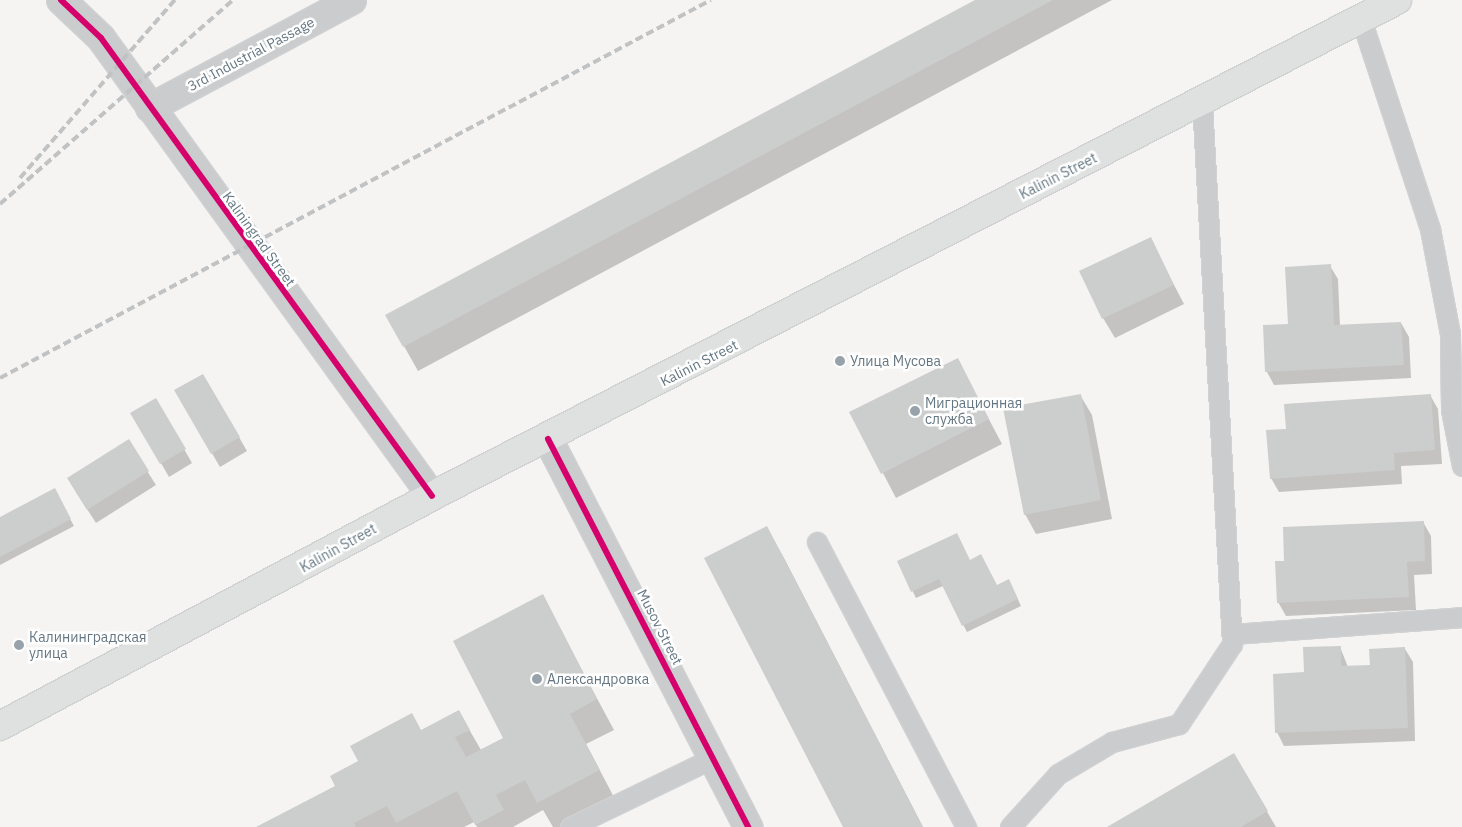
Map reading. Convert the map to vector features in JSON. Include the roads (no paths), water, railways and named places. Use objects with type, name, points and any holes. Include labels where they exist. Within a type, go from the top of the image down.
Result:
[{"type":"main road","name":"Kalinin Street","points":[[0,726],[432,496],[548,439],[1397,0]]},
{"type":"street","name":"Kaliningrad Street","points":[[61,0],[101,38],[432,496]]},
{"type":"street","name":"3rd Industrial Passage","points":[[150,108],[352,0]]},
{"type":"street","name":"Musov Street","points":[[548,439],[748,827]]},
{"type":"lane","points":[[1361,19],[1430,229],[1450,334],[1451,410],[1462,466]]},
{"type":"lane","points":[[1010,827],[1058,774],[1112,742],[1179,724],[1232,644],[1202,102]]},
{"type":"lane","points":[[817,542],[966,827]]},
{"type":"lane","points":[[1232,634],[1462,618]]},
{"type":"lane","points":[[570,827],[713,758]]},
{"type":"railway","points":[[20,178],[175,0]]},
{"type":"railway","points":[[0,204],[233,0]]},
{"type":"railway","points":[[0,378],[711,0]]},
{"type":"place","name":"Улица Мусова","points":[[840,361]]},
{"type":"place","name":"Миграционная служба","points":[[915,411]]},
{"type":"place","name":"Калининградская улица","points":[[19,645]]},
{"type":"place","name":"Александровка","points":[[537,679]]}]
